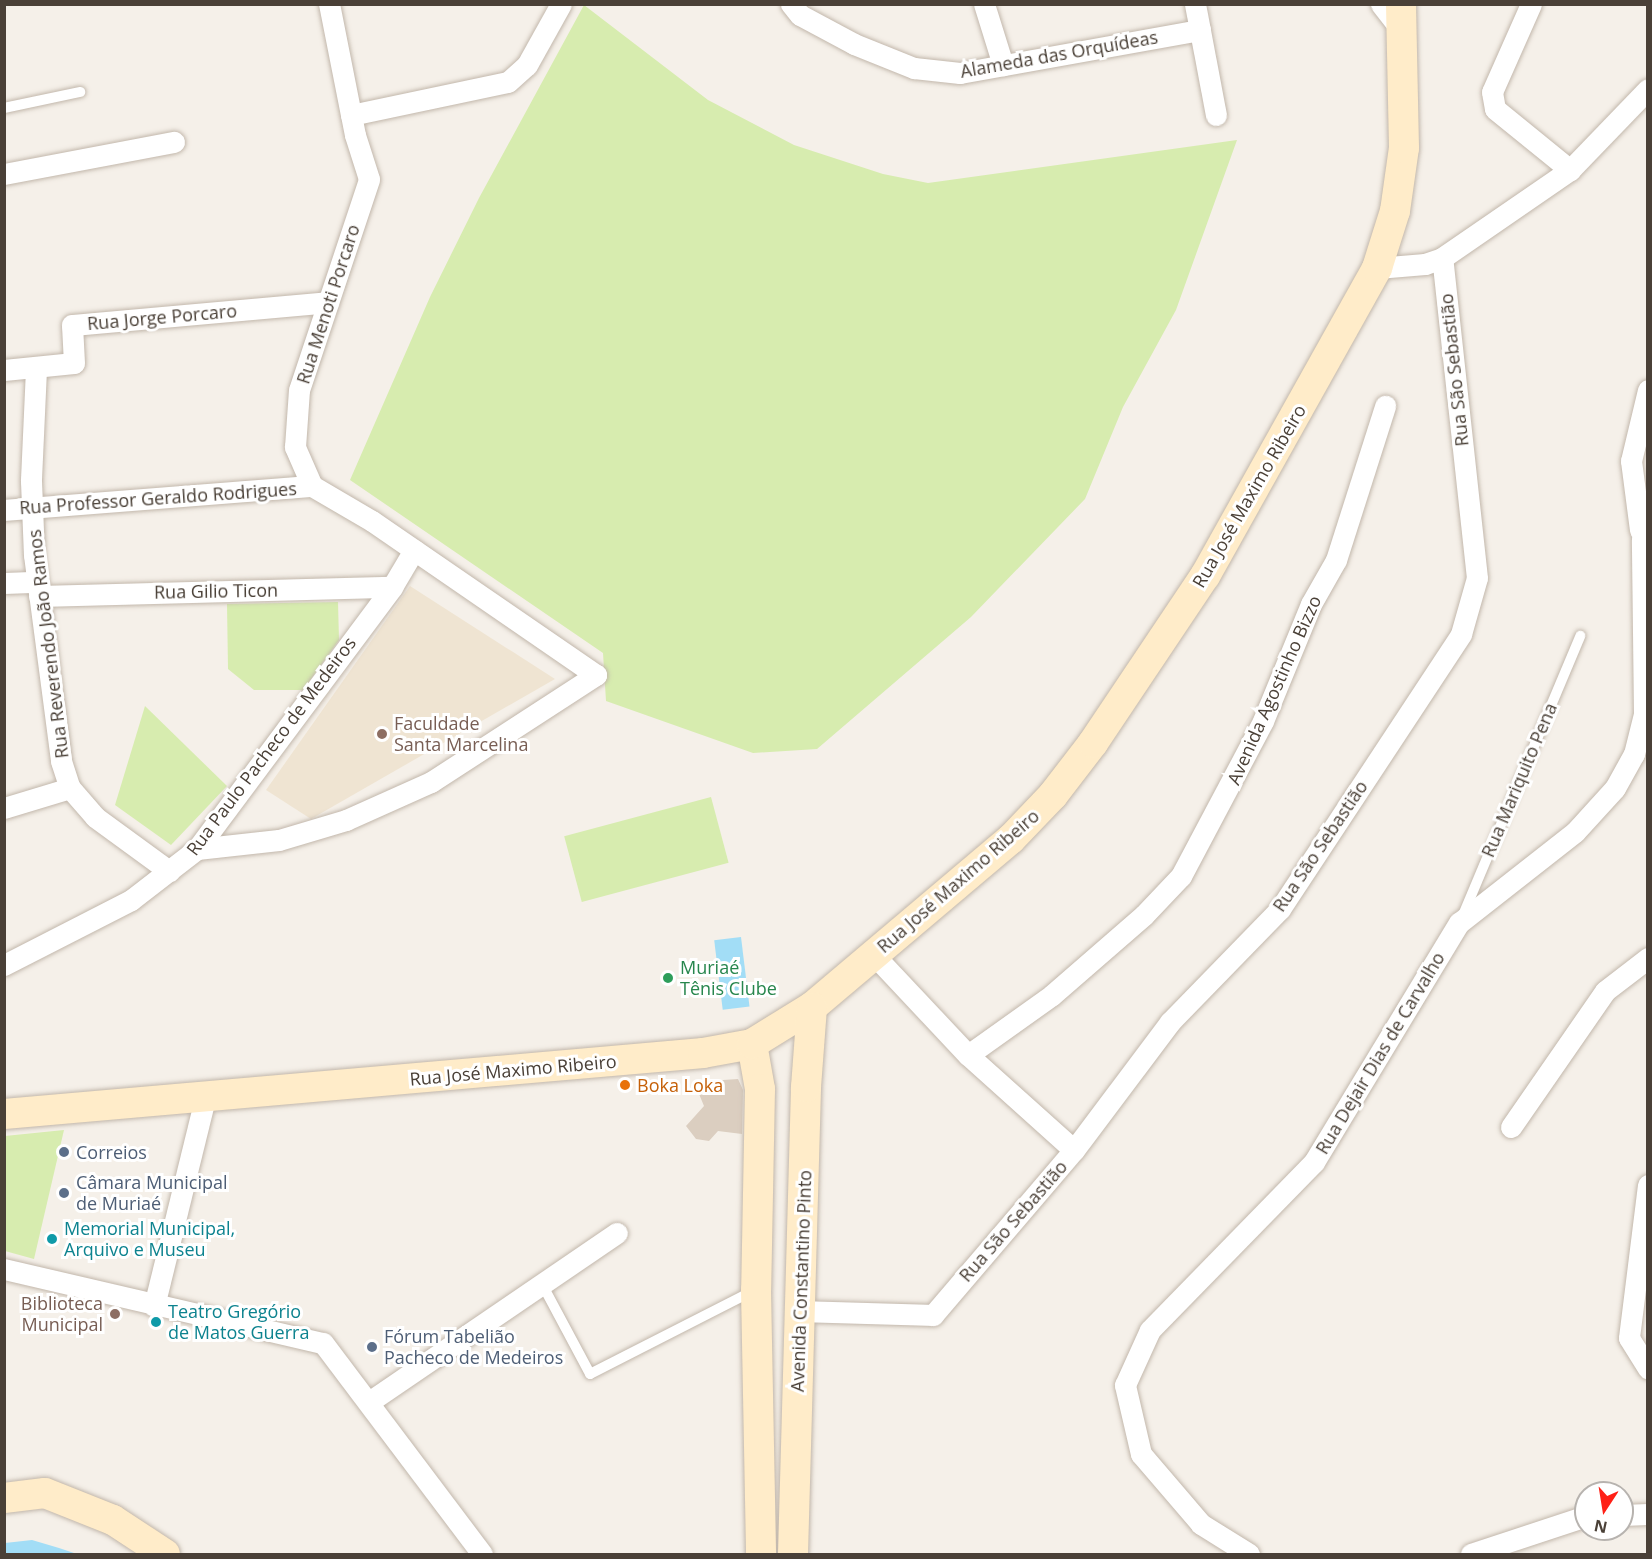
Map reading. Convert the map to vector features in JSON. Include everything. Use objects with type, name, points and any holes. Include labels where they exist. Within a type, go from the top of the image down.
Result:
[{"type":"street","name":"Rua Menoti Porcaro","points":[[312,486],[295,447],[299,390],[369,179],[351,115],[329,4]]},
{"type":"street","points":[[351,115],[508,82],[527,65],[561,4]]},
{"type":"street","name":"Alameda das Orquídeas","points":[[791,4],[800,15],[854,44],[914,68],[960,73],[1200,30]]},
{"type":"street","points":[[984,4],[1003,65]]},
{"type":"street","points":[[1195,4],[1216,115]]},
{"type":"street","points":[[1381,4],[1400,16]]},
{"type":"street","points":[[1531,4],[1492,92],[1495,109],[1570,171]]},
{"type":"street","name":"Rua José Maximo Ribeiro","points":[[4,1114],[692,1054],[752,1044],[812,1007],[1011,839],[1053,795],[1093,743],[1205,576],[1377,268],[1395,211],[1404,148],[1400,16]]},
{"type":"street","points":[[1377,268],[1425,264],[1442,258],[1570,171],[1647,88]]},
{"type":"street","points":[[4,174],[174,142]]},
{"type":"street","name":"Rua São Sebastião","points":[[800,1311],[933,1315],[1074,1150],[1170,1022],[1280,909],[1461,634],[1477,578],[1442,258]]},
{"type":"street","name":"Rua Jorge Porcaro","points":[[36,369],[74,363],[72,325],[328,302]]},
{"type":"street","points":[[4,370],[36,369]]},
{"type":"street","name":"Rua Reverendo João Ramos","points":[[36,369],[33,508],[39,589],[61,761],[70,788],[95,817],[169,871]]},
{"type":"street","points":[[1642,540],[1631,461],[1647,390]]},
{"type":"street","name":"Avenida Agostinho Bizzo","points":[[969,1055],[1068,982],[1144,915],[1181,876],[1263,721],[1311,604],[1336,560],[1385,406]]},
{"type":"street","points":[[197,849],[279,840],[346,820],[431,782],[596,675],[414,550],[312,486]]},
{"type":"street","name":"Rua Professor Geraldo Rodrigues","points":[[4,510],[312,486]]},
{"type":"street","name":"Rua Dejair Dias de Carvalho","points":[[1249,1554],[1202,1524],[1141,1454],[1125,1385],[1150,1330],[1314,1162],[1459,923],[1575,832],[1615,788],[1634,754],[1644,714],[1642,540],[1647,512]]},
{"type":"street","name":"Rua Paulo Pacheco de Medeiros","points":[[4,965],[131,900],[197,849],[392,587],[414,550]]},
{"type":"street","name":"Rua Gilio Ticon","points":[[4,583],[39,589],[392,587]]},
{"type":"street","points":[[4,808],[70,788]]},
{"type":"street","points":[[874,955],[969,1055],[1074,1150]]},
{"type":"street","points":[[1511,1127],[1605,991],[1647,958]]},
{"type":"street","name":"Avenida Constantino Pinto","points":[[793,1554],[802,1224],[812,1007]]},
{"type":"street","points":[[752,1044],[760,1089],[756,1290],[761,1554]]},
{"type":"street","points":[[154,1306],[205,1098]]},
{"type":"street","points":[[1647,1190],[1629,1338],[1647,1368]]},
{"type":"street","points":[[756,1226],[802,1224]]},
{"type":"street","points":[[369,1402],[617,1233]]},
{"type":"street","points":[[4,1269],[154,1306],[323,1343],[482,1554]]},
{"type":"street","points":[[4,1498],[45,1493],[113,1520],[165,1554]]},
{"type":"street","points":[[1471,1554],[1574,1520]]},
{"type":"lane","points":[[4,108],[80,92]]},
{"type":"lane","name":"Rua Mariquito Pena","points":[[1459,923],[1580,636]]},
{"type":"lane","points":[[542,1284],[590,1374],[756,1290]]},
{"type":"shaded area","name":"Faculdade Santa Marcelina","points":[[410,586],[555,679],[311,819],[266,790]]},
{"type":"green space","points":[[584,5],[708,100],[794,145],[883,174],[928,183],[1237,140],[1176,310],[1123,407],[1085,499],[971,617],[817,749],[753,753],[606,701],[603,653],[350,480],[430,297],[479,198]]},
{"type":"green space","points":[[338,602],[339,640],[303,690],[254,690],[228,669],[227,604]]},
{"type":"green space","points":[[145,706],[227,786],[171,845],[115,805]]},
{"type":"green space","points":[[711,797],[729,863],[582,902],[564,836]]},
{"type":"green space","points":[[64,1130],[34,1259],[5,1251],[5,1136]]},
{"type":"water","points":[[741,937],[750,1006],[723,1010],[714,940]]},
{"type":"water","points":[[32,1540],[77,1554],[5,1554],[5,1543]]},
{"type":"building","points":[[738,1079],[743,1090],[742,1134],[718,1131],[709,1141],[696,1139],[686,1126],[704,1106],[694,1082]]},
{"type":"place","name":"Faculdade Santa Marcelina","points":[[382,734]]},
{"type":"place","name":"Muriaé Tênis Clube","points":[[668,978]]},
{"type":"place","name":"Boka Loka","points":[[625,1085]]},
{"type":"place","name":"Correios","points":[[64,1152]]},
{"type":"place","name":"Câmara Municipal de Muriaé","points":[[64,1193]]},
{"type":"place","name":"Memorial Municipal, Arquivo e Museu","points":[[52,1239]]},
{"type":"place","name":"Biblioteca Municipal","points":[[115,1314]]},
{"type":"place","name":"Teatro Gregório de Matos Guerra","points":[[156,1322]]},
{"type":"place","name":"Fórum Tabelião Pacheco de Medeiros","points":[[372,1347]]}]
